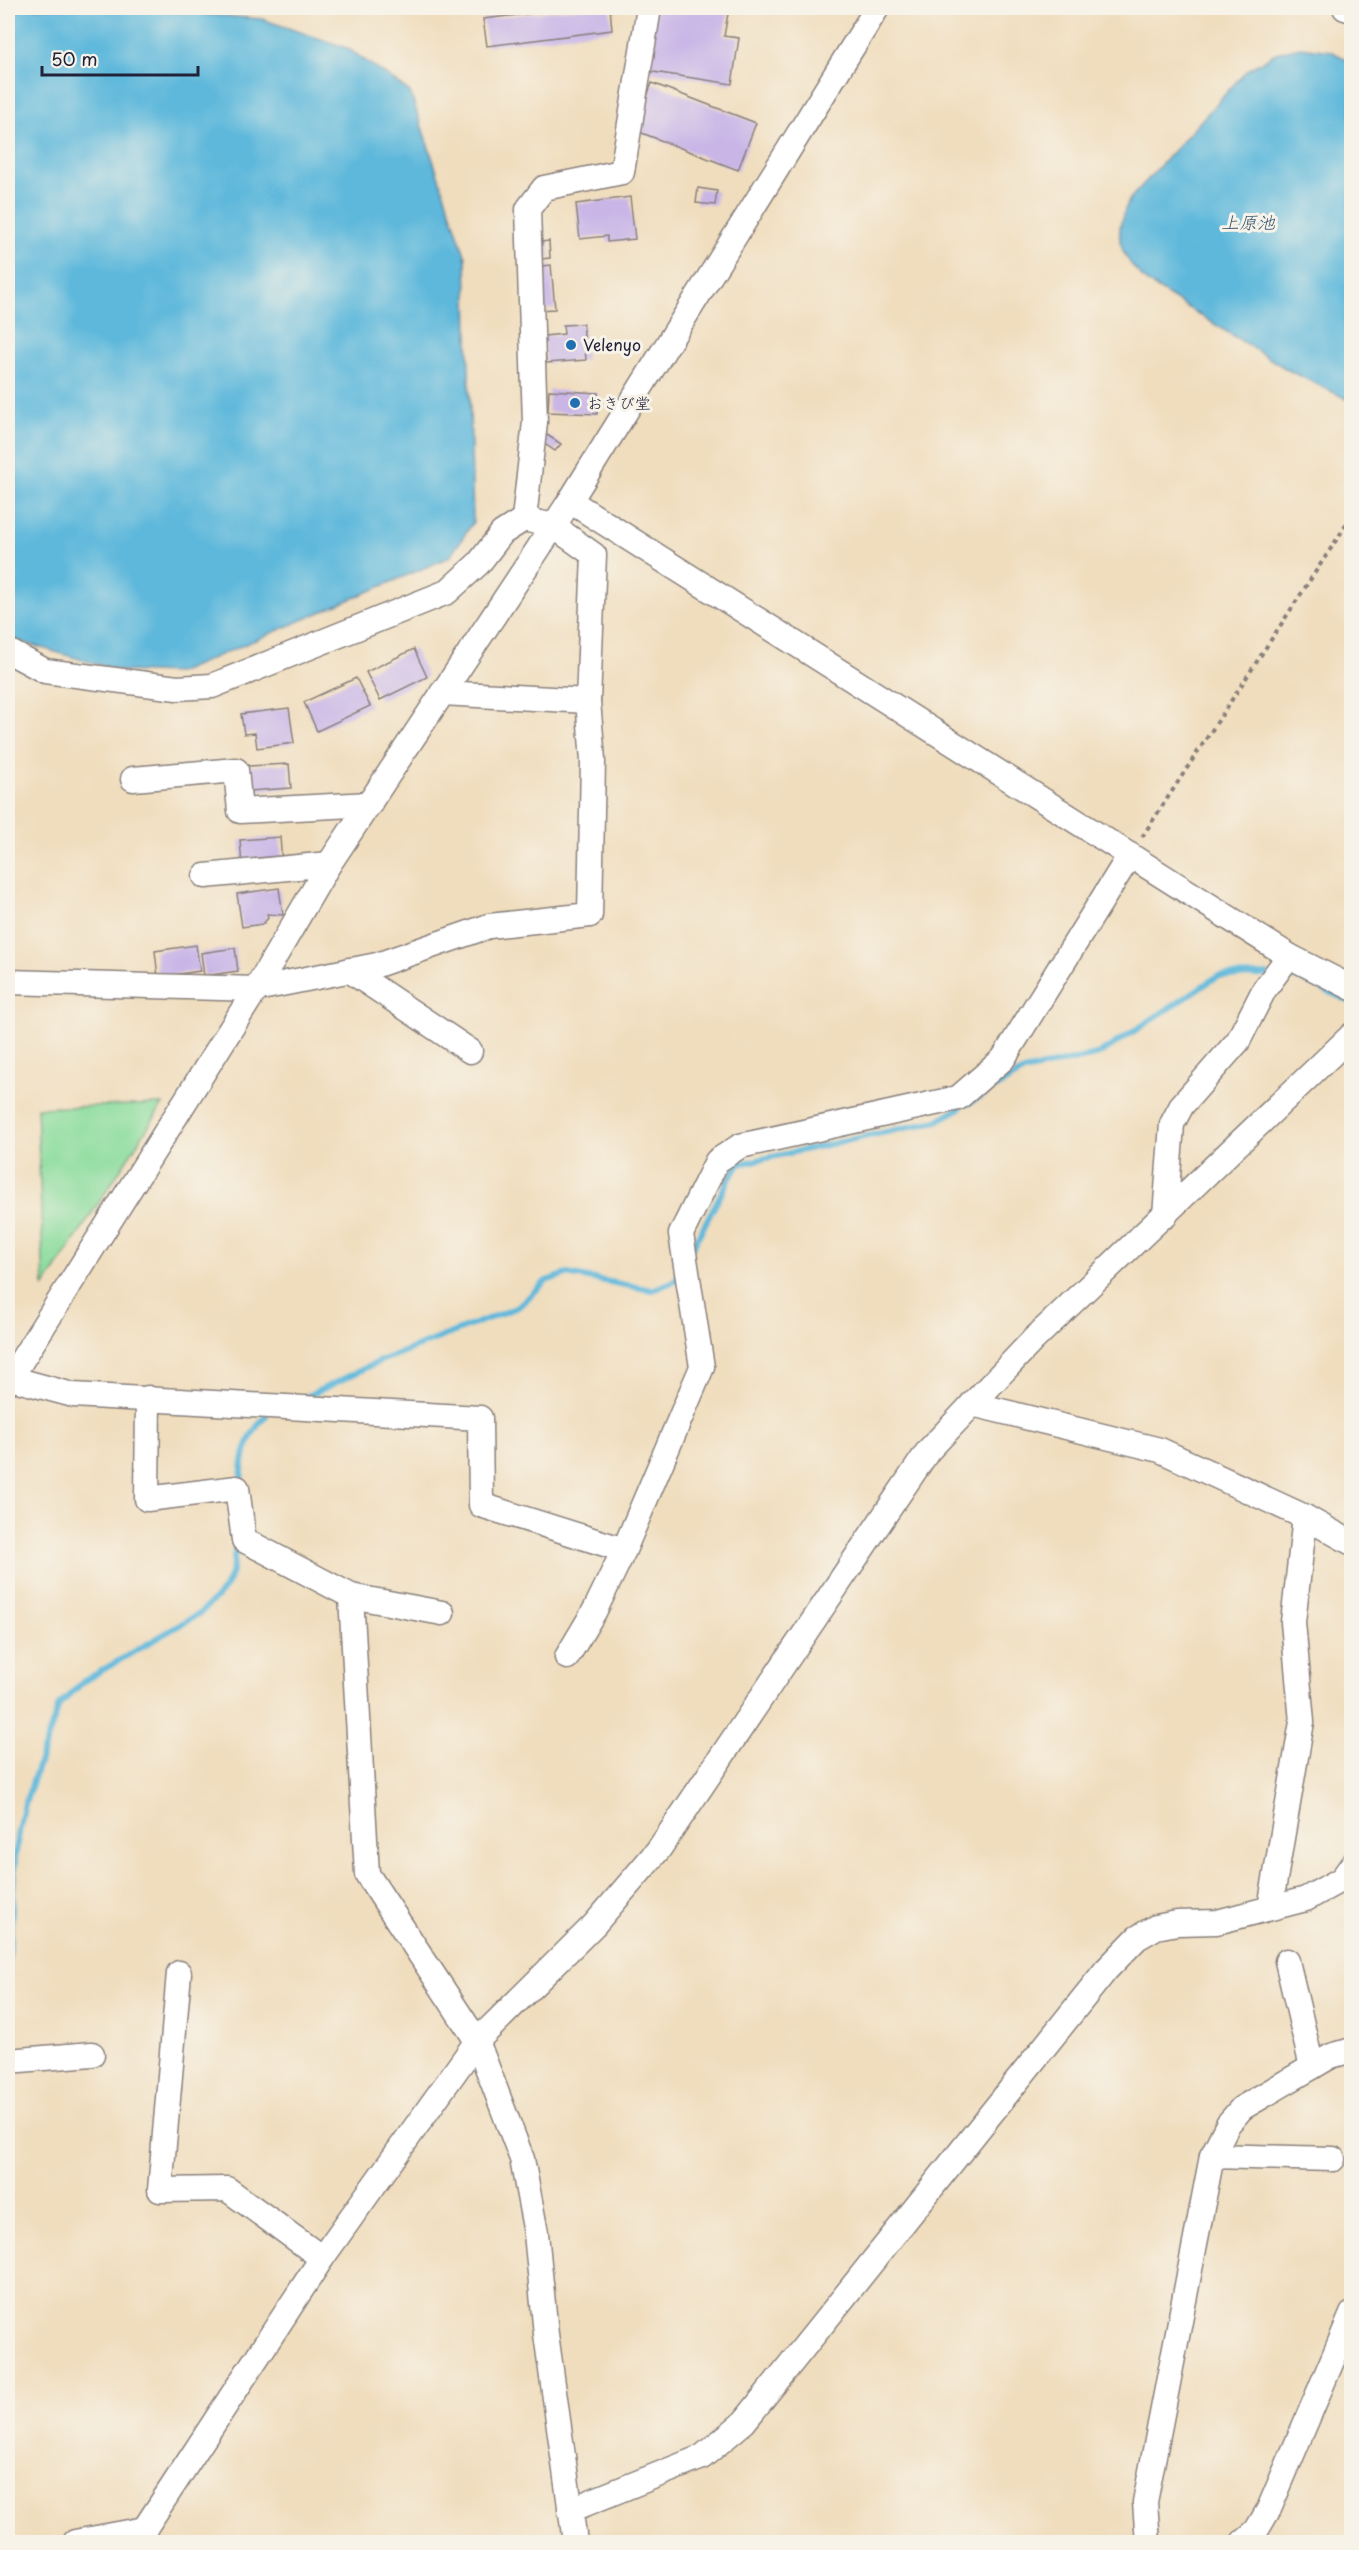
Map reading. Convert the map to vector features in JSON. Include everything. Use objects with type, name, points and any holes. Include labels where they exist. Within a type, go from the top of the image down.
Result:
[{"type":"street","points":[[524,519],[535,422],[528,208],[544,188],[622,172],[649,8]]},
{"type":"street","points":[[624,1550],[482,1505],[480,1418],[73,1395],[9,1380],[256,989],[330,864],[570,501],[877,8]]},
{"type":"street","points":[[1345,8],[1352,10]]},
{"type":"street","points":[[570,501],[1289,956],[1352,988]]},
{"type":"street","points":[[8,651],[45,671],[177,688],[213,686],[447,592],[479,563],[502,534],[524,519],[553,526],[594,555],[588,701],[593,760],[590,915],[489,926],[377,965],[256,989],[8,982]]},
{"type":"street","points":[[442,693],[588,701]]},
{"type":"street","points":[[133,778],[236,770],[240,811],[370,804]]},
{"type":"street","points":[[567,1657],[595,1610],[624,1550],[702,1367],[681,1234],[717,1161],[740,1146],[958,1098],[1003,1059],[1130,855]]},
{"type":"street","points":[[205,876],[330,864]]},
{"type":"street","points":[[1165,1216],[1172,1124],[1182,1105],[1238,1041],[1264,990],[1289,956]]},
{"type":"street","points":[[349,970],[470,1051]]},
{"type":"street","points":[[75,2542],[141,2536],[322,2258],[477,2041],[594,1925],[659,1849],[928,1451],[1033,1340],[1352,1035]]},
{"type":"street","points":[[148,1398],[147,1499],[237,1488],[244,1540],[351,1596],[442,1613]]},
{"type":"street","points":[[972,1404],[1160,1450],[1305,1517],[1352,1543]]},
{"type":"street","points":[[1270,1908],[1302,1722],[1293,1622],[1305,1517]]},
{"type":"street","points":[[351,1596],[363,1845],[367,1874],[477,2041],[522,2159],[536,2233],[572,2542]]},
{"type":"street","points":[[570,2510],[702,2457],[744,2422],[1106,1970],[1137,1938],[1156,1928],[1177,1923],[1217,1922],[1306,1899],[1342,1879],[1352,1865]]},
{"type":"street","points":[[1287,1961],[1312,2067]]},
{"type":"street","points":[[179,1973],[160,2190],[227,2189],[322,2258]]},
{"type":"street","points":[[1148,2542],[1144,2502],[1212,2156],[1228,2124],[1242,2108],[1331,2056],[1352,2050]]},
{"type":"street","points":[[8,2061],[92,2054]]},
{"type":"street","points":[[1212,2156],[1334,2159]]},
{"type":"street","points":[[1243,2542],[1256,2531],[1269,2509],[1352,2314]]},
{"type":"path","points":[[1130,855],[1352,516]]},
{"type":"green space","points":[[163,1104],[44,1287],[37,1108]]},
{"type":"water","points":[[8,8],[128,8],[262,19],[347,48],[410,92],[466,258],[473,522],[450,557],[178,673],[120,671],[8,638]]},
{"type":"water","name":"上原池","points":[[1300,47],[1331,51],[1351,62],[1351,401],[1288,370],[1147,282],[1130,263],[1121,244],[1121,223],[1130,199],[1246,71],[1276,53]]},
{"type":"building","points":[[578,8],[610,8],[612,30],[487,46],[483,19]]},
{"type":"building","points":[[656,8],[729,8],[724,36],[739,38],[732,84],[647,71]]},
{"type":"building","points":[[819,8],[853,8],[853,12],[818,11]]},
{"type":"building","points":[[652,83],[756,123],[738,170],[634,130]]},
{"type":"building","points":[[698,188],[717,191],[715,205],[696,203]]},
{"type":"building","points":[[630,197],[635,239],[607,242],[607,236],[580,239],[576,204]]},
{"type":"building","points":[[549,241],[550,258],[533,260],[532,243]]},
{"type":"building","points":[[551,265],[555,309],[537,310],[533,267]]},
{"type":"building","points":[[583,324],[586,360],[546,363],[544,336],[564,334],[563,325]]},
{"type":"building","points":[[549,390],[598,393],[597,414],[548,412]]},
{"type":"building","points":[[547,435],[561,444],[555,451],[542,442]]},
{"type":"building","points":[[414,649],[427,677],[380,700],[366,672]]},
{"type":"building","points":[[356,678],[370,706],[317,731],[304,702]]},
{"type":"building","points":[[289,708],[294,743],[257,748],[255,733],[244,734],[241,714]]},
{"type":"building","points":[[289,764],[291,788],[249,791],[248,766]]},
{"type":"building","points":[[280,837],[282,863],[242,866],[240,840]]},
{"type":"building","points":[[279,888],[283,915],[267,914],[268,918],[263,924],[242,927],[237,894]]},
{"type":"building","points":[[196,945],[200,971],[158,977],[155,951]]},
{"type":"building","points":[[235,948],[238,971],[204,976],[201,953]]},
{"type":"waterway","points":[[969,1103],[1024,1071],[1099,1054],[1218,976],[1267,975]]},
{"type":"waterway","points":[[1281,976],[1298,978],[1352,1002]]},
{"type":"waterway","points":[[692,1248],[739,1164],[937,1121],[960,1108]]},
{"type":"waterway","points":[[306,1397],[380,1361],[518,1307],[546,1281],[567,1274],[652,1290],[675,1281],[679,1273]]},
{"type":"waterway","points":[[241,1483],[247,1446],[254,1431],[266,1416]]},
{"type":"waterway","points":[[8,1976],[15,1858],[19,1832],[24,1807],[59,1705],[84,1681],[200,1613],[210,1604],[224,1589],[231,1575],[236,1542]]},
{"type":"place","name":"Velenyo","points":[[571,345]]},
{"type":"place","name":"おきび堂","points":[[575,403]]}]
